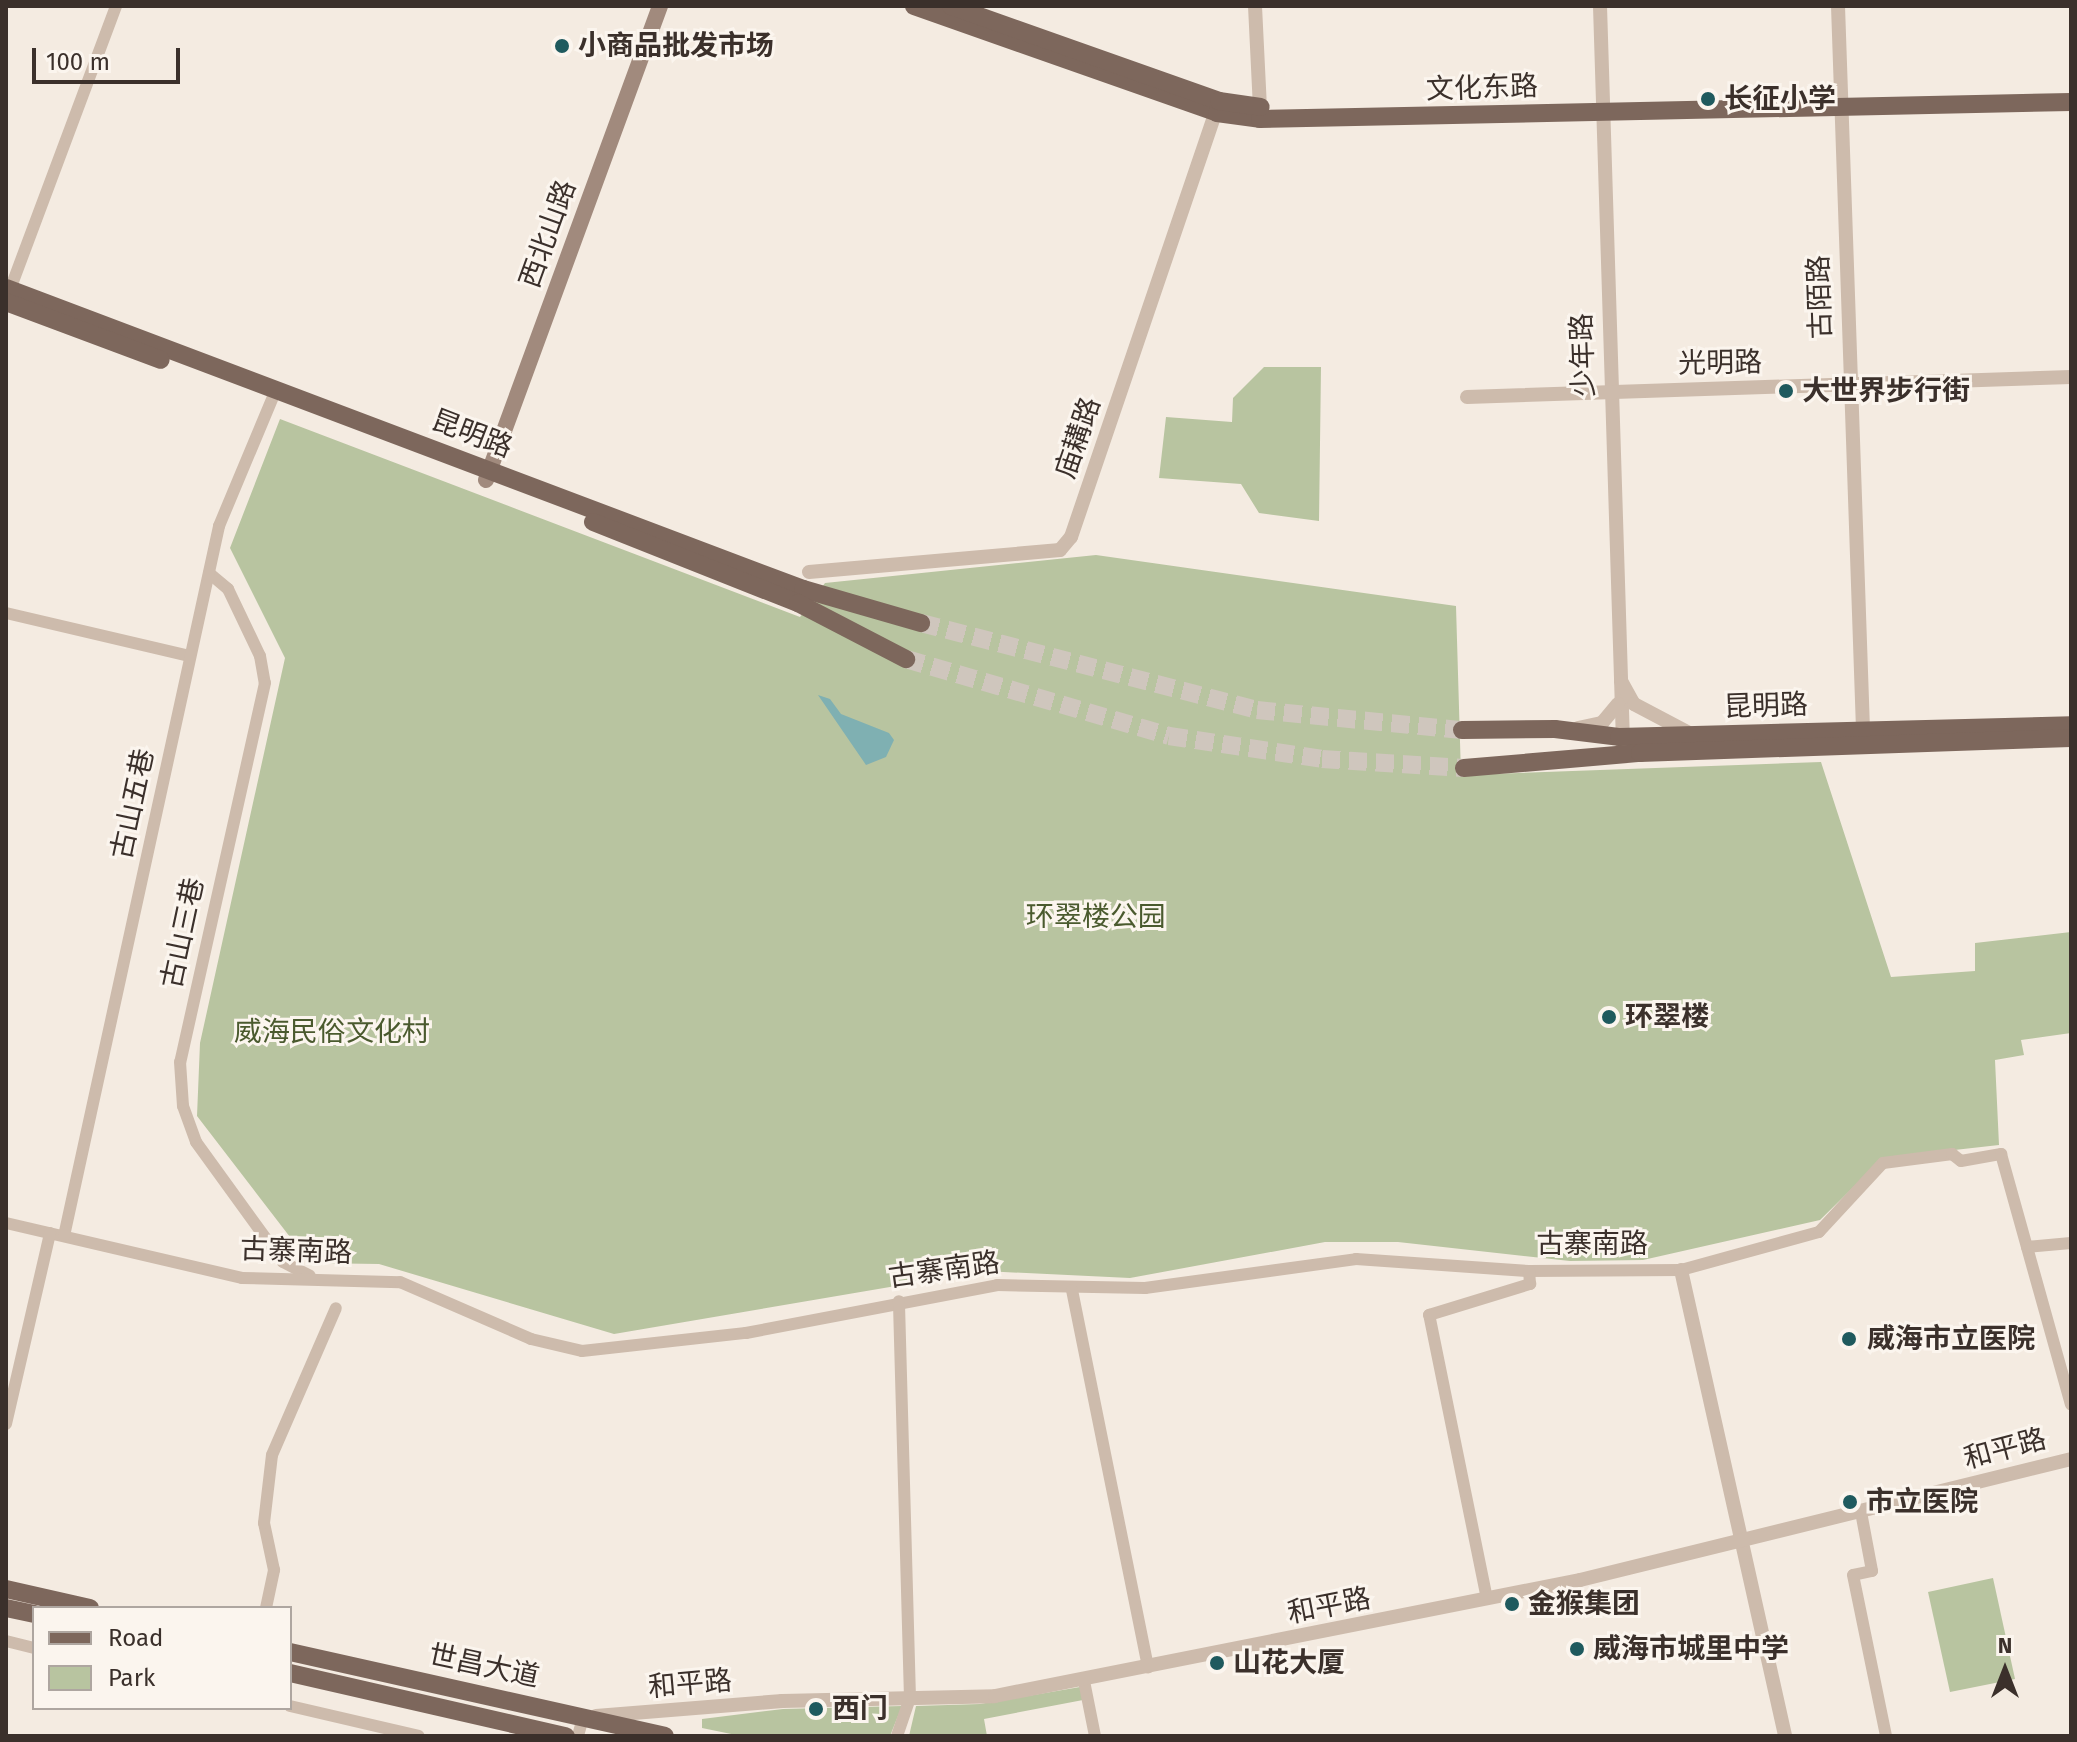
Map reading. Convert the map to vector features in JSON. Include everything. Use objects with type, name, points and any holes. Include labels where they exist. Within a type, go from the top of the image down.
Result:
[{"type":"main road","name":"西北山路","points":[[487,475],[660,6]]},
{"type":"main road","name":"文化东路","points":[[914,6],[1218,107],[1298,121],[1602,109],[2071,102]]},
{"type":"main road","points":[[951,6],[1218,107],[1298,111],[1602,109]]},
{"type":"main road","points":[[1839,104],[2071,91]]},
{"type":"main road","name":"昆明路","points":[[7,295],[487,475],[803,589],[921,623]]},
{"type":"main road","name":"昆明路","points":[[487,475],[798,603],[906,659]]},
{"type":"main road","name":"昆明路","points":[[1462,730],[1555,729],[1619,737],[2071,725]]},
{"type":"main road","points":[[1550,760],[1544,746],[1555,729]]},
{"type":"main road","name":"昆明路","points":[[1464,768],[1640,753],[2071,738]]},
{"type":"main road","points":[[6,1589],[81,1606]]},
{"type":"main road","points":[[6,1608],[32,1614]]},
{"type":"main road","name":"世昌大道","points":[[292,1652],[665,1736]]},
{"type":"main road","name":"世昌大道","points":[[292,1673],[566,1736]]},
{"type":"street","points":[[7,295],[116,6]]},
{"type":"street","points":[[1255,6],[1260,107]]},
{"type":"street","name":"少年路","points":[[1600,6],[1619,737]]},
{"type":"street","name":"古陌路","points":[[1838,6],[1863,730]]},
{"type":"street","name":"庙耩路","points":[[809,572],[1060,550],[1071,537],[1218,107]]},
{"type":"street","name":"光明路","points":[[1467,397],[1849,387],[2071,377]]},
{"type":"street","name":"古山五巷","points":[[64,1236],[219,526],[274,396]]},
{"type":"street","name":"古山三巷","points":[[209,573],[228,589],[260,656],[265,683],[180,1062],[183,1106],[196,1142],[274,1250],[283,1262],[311,1277]]},
{"type":"street","points":[[6,613],[190,656]]},
{"type":"street","points":[[1618,674],[1634,704],[1675,729],[1703,736]]},
{"type":"street","points":[[1555,729],[1602,723],[1619,703]]},
{"type":"street","points":[[1619,737],[1624,748],[1640,753]]},
{"type":"street","points":[[1681,1270],[1819,1232],[1883,1163],[1952,1154],[1961,1161],[2001,1154],[2071,1404]]},
{"type":"street","name":"古寨南路","points":[[6,1223],[242,1278],[311,1277],[400,1282],[531,1339],[582,1351],[746,1333],[899,1301],[997,1285],[1072,1290],[1145,1288],[1356,1259],[1529,1271],[1681,1270],[1744,1541],[1785,1736]]},
{"type":"street","points":[[6,1424],[50,1233]]},
{"type":"street","points":[[2027,1247],[2071,1243]]},
{"type":"street","points":[[1487,1599],[1429,1315],[1530,1284],[1529,1271]]},
{"type":"street","points":[[1072,1290],[1148,1667]]},
{"type":"street","points":[[897,1736],[910,1698],[899,1301]]},
{"type":"street","points":[[266,1606],[274,1570],[264,1523],[272,1455],[336,1308]]},
{"type":"street","name":"和平路","points":[[583,1717],[782,1701],[995,1696],[1084,1681],[1487,1599],[1744,1541],[2071,1459]]},
{"type":"street","points":[[1861,1512],[1872,1571],[1853,1575],[1886,1736]]},
{"type":"street","points":[[6,1641],[32,1648]]},
{"type":"street","points":[[1084,1681],[1095,1736]]},
{"type":"street","points":[[292,1706],[419,1736]]},
{"type":"street","points":[[578,1736],[583,1717]]},
{"type":"green space","points":[[1264,367],[1321,367],[1319,521],[1259,513],[1241,484],[1159,478],[1166,417],[1232,422],[1233,398]]},
{"type":"green space","name":"环翠楼公园","points":[[280,419],[800,617],[825,583],[1096,555],[1456,606],[1461,775],[1821,762],[1891,977],[1975,971],[1975,943],[2071,932],[2071,1033],[2021,1040],[2024,1055],[1995,1060],[1999,1145],[1883,1158],[1820,1220],[1643,1260],[1570,1261],[1398,1242],[1325,1242],[1130,1278],[984,1271],[614,1334],[379,1264],[310,1263],[197,1116],[200,1043],[285,658],[230,548]]},
{"type":"green space","points":[[1993,1578],[2015,1679],[1950,1692],[1928,1592]]},
{"type":"green space","points":[[1080,1687],[1083,1700],[984,1719],[987,1736],[909,1736],[916,1706],[980,1704]]},
{"type":"green space","points":[[902,1706],[890,1736],[741,1736],[702,1728],[702,1719],[783,1709]]},
{"type":"water","points":[[818,695],[830,699],[841,714],[889,733],[894,740],[886,757],[866,765]]},
{"type":"tunnel","points":[[921,623],[1257,710],[1462,730]]},
{"type":"tunnel","points":[[906,659],[1169,736],[1322,759],[1464,768]]},
{"type":"place","name":"小商品批发市场","points":[[562,46]]},
{"type":"place","name":"长征小学","points":[[1708,99]]},
{"type":"place","name":"大世界步行街","points":[[1786,391]]},
{"type":"place","name":"环翠楼","points":[[1609,1017]]},
{"type":"place","name":"威海市立医院","points":[[1849,1339]]},
{"type":"place","name":"市立医院","points":[[1850,1502]]},
{"type":"place","name":"金猴集团","points":[[1512,1604]]},
{"type":"place","name":"威海市城里中学","points":[[1577,1649]]},
{"type":"place","name":"山花大厦","points":[[1217,1663]]},
{"type":"place","name":"西门","points":[[816,1709]]},
{"type":"park label","name":"威海民俗文化村","points":[[332,1032]]}]
